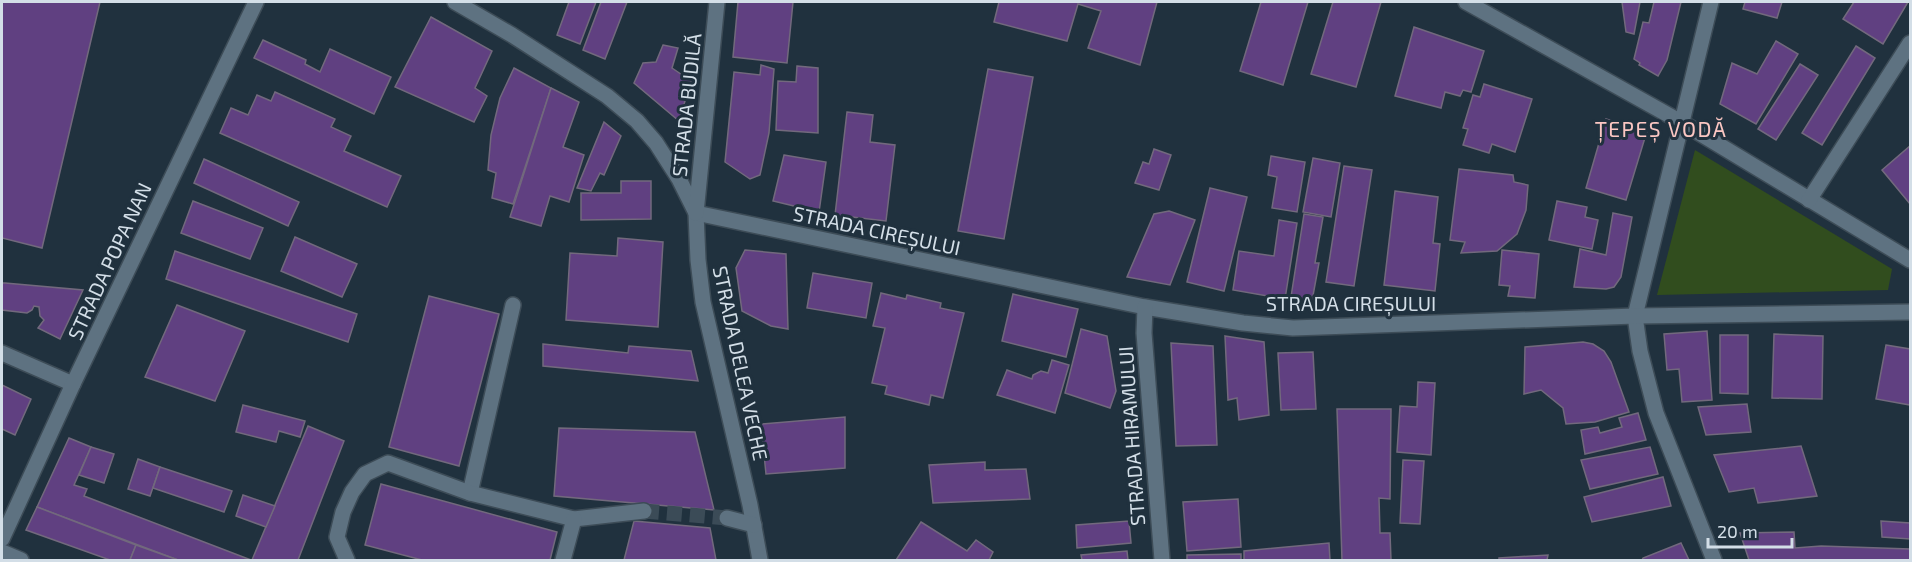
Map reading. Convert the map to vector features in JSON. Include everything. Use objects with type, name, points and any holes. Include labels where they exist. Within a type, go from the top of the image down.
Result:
[{"type":"street","name":"STRADA POPA NAN","points":[[2,539],[73,384],[256,2]]},
{"type":"street","name":"STRADA DELEA VECHE","points":[[455,2],[512,35],[607,96],[637,121],[656,142],[679,179],[696,213],[703,302],[754,525],[760,561]]},
{"type":"street","name":"STRADA BUDILĂ","points":[[696,213],[717,2]]},
{"type":"street","points":[[1466,2],[1682,122],[1911,260]]},
{"type":"street","points":[[1711,2],[1635,316],[1640,351],[1656,413],[1714,561]]},
{"type":"street","points":[[1809,200],[1911,43]]},
{"type":"street","name":"STRADA CIREȘULUI","points":[[696,213],[1145,307],[1243,323],[1293,328],[1635,316],[1911,312]]},
{"type":"street","points":[[470,494],[513,305]]},
{"type":"street","name":"STRADA HIRAMULUI","points":[[1145,307],[1144,333],[1162,561]]},
{"type":"street","points":[[2,353],[73,384]]},
{"type":"street","points":[[347,561],[337,537],[343,512],[352,492],[365,474],[388,463],[470,494],[574,519],[644,512]]},
{"type":"street","points":[[727,518],[754,525]]},
{"type":"street","points":[[563,561],[574,519]]},
{"type":"street","points":[[2,552],[21,561]]},
{"type":"green space","points":[[1695,150],[1892,269],[1888,290],[1657,295]]},
{"type":"building","points":[[2,2],[100,2],[42,248],[2,238]]},
{"type":"building","points":[[569,2],[596,2],[580,44],[557,35]]},
{"type":"building","points":[[601,2],[627,2],[605,59],[583,50]]},
{"type":"building","points":[[738,2],[793,2],[787,63],[733,57]]},
{"type":"building","points":[[999,2],[1157,2],[1140,65],[1088,48],[1101,11],[1078,4],[1067,41],[994,22]]},
{"type":"building","points":[[1261,2],[1308,2],[1283,85],[1240,71]]},
{"type":"building","points":[[1333,2],[1381,2],[1356,87],[1311,74]]},
{"type":"building","points":[[1622,2],[1640,2],[1634,34],[1626,32]]},
{"type":"building","points":[[1654,2],[1681,2],[1667,60],[1658,76],[1639,65],[1640,63],[1634,59],[1643,22],[1649,23]]},
{"type":"building","points":[[1745,2],[1782,2],[1777,18],[1743,9]]},
{"type":"building","points":[[1854,2],[1908,2],[1883,44],[1843,19]]},
{"type":"building","points":[[431,17],[492,51],[475,88],[487,96],[474,122],[395,87]]},
{"type":"building","points":[[1414,27],[1484,51],[1471,92],[1463,90],[1460,96],[1445,92],[1441,108],[1395,96]]},
{"type":"building","points":[[263,40],[306,60],[305,64],[320,72],[330,49],[391,77],[374,114],[254,58]]},
{"type":"building","points":[[1776,41],[1798,54],[1756,124],[1720,104],[1732,63],[1757,74]]},
{"type":"building","points":[[663,45],[678,48],[672,68],[691,81],[679,121],[634,83],[643,63],[656,62]]},
{"type":"building","points":[[1856,46],[1875,58],[1822,145],[1802,133]]},
{"type":"building","points":[[1800,64],[1818,75],[1776,140],[1758,129]]},
{"type":"building","points":[[761,65],[774,69],[769,133],[760,175],[750,179],[725,162],[734,72],[760,75]]},
{"type":"building","points":[[797,66],[818,68],[818,133],[776,130],[778,81],[796,82]]},
{"type":"building","points":[[514,68],[551,88],[513,204],[492,198],[496,173],[488,170],[491,135],[500,98]]},
{"type":"building","points":[[988,69],[1033,77],[1004,239],[958,231]]},
{"type":"building","points":[[1484,84],[1532,99],[1515,152],[1492,144],[1489,153],[1463,145],[1468,129],[1463,128],[1473,95],[1480,97]]},
{"type":"building","points":[[551,88],[579,102],[563,147],[584,155],[569,202],[550,196],[541,226],[510,217]]},
{"type":"building","points":[[275,92],[335,119],[331,127],[351,136],[344,151],[401,176],[387,207],[220,133],[231,108],[248,115],[257,95],[271,101]]},
{"type":"building","points":[[847,112],[873,115],[870,142],[895,145],[886,221],[835,215]]},
{"type":"building","points":[[1606,119],[1647,131],[1626,200],[1586,188]]},
{"type":"building","points":[[604,122],[621,136],[604,175],[600,173],[591,191],[577,188]]},
{"type":"building","points":[[1910,146],[1910,204],[1882,170]]},
{"type":"building","points":[[1154,149],[1171,155],[1159,190],[1135,183],[1143,162],[1149,164]]},
{"type":"building","points":[[784,155],[826,162],[819,212],[773,201]]},
{"type":"building","points":[[1271,156],[1305,162],[1297,212],[1272,208],[1277,177],[1268,175]]},
{"type":"building","points":[[1313,158],[1340,163],[1331,217],[1303,212]]},
{"type":"building","points":[[204,159],[299,202],[288,226],[194,183]]},
{"type":"building","points":[[1344,166],[1372,170],[1354,286],[1326,282]]},
{"type":"building","points":[[1459,169],[1513,175],[1514,182],[1528,185],[1526,210],[1517,234],[1497,251],[1461,253],[1465,242],[1450,240]]},
{"type":"building","points":[[621,181],[651,181],[651,219],[581,220],[581,193],[621,193]]},
{"type":"building","points":[[1210,188],[1247,197],[1224,291],[1187,282]]},
{"type":"building","points":[[1395,191],[1438,197],[1433,243],[1440,244],[1435,291],[1384,285]]},
{"type":"building","points":[[193,201],[263,228],[250,259],[181,233]]},
{"type":"building","points":[[1557,201],[1587,207],[1585,217],[1598,220],[1592,249],[1549,240]]},
{"type":"building","points":[[1169,211],[1195,220],[1170,285],[1127,277],[1154,214]]},
{"type":"building","points":[[1613,213],[1632,217],[1621,277],[1614,287],[1606,289],[1574,287],[1580,249],[1606,255]]},
{"type":"building","points":[[1304,214],[1323,217],[1315,263],[1319,263],[1312,301],[1291,297]]},
{"type":"building","points":[[1279,220],[1297,223],[1285,299],[1233,290],[1239,251],[1274,256]]},
{"type":"building","points":[[295,237],[357,264],[342,297],[281,271]]},
{"type":"building","points":[[618,238],[663,242],[658,327],[566,320],[570,253],[617,256]]},
{"type":"building","points":[[745,250],[786,254],[788,329],[771,326],[742,311],[736,268]]},
{"type":"building","points":[[1502,250],[1539,254],[1535,298],[1508,296],[1510,286],[1499,285]]},
{"type":"building","points":[[175,251],[357,314],[348,342],[166,279]]},
{"type":"building","points":[[813,273],[872,283],[866,318],[807,308]]},
{"type":"building","points":[[2,283],[83,290],[60,339],[38,328],[44,320],[40,316],[39,307],[34,306],[27,313],[2,310]]},
{"type":"building","points":[[881,293],[906,299],[907,295],[941,303],[940,308],[964,313],[943,398],[931,395],[929,405],[885,394],[887,386],[872,383],[885,328],[873,326]]},
{"type":"building","points":[[1013,294],[1078,309],[1066,357],[1002,341]]},
{"type":"building","points":[[429,296],[499,314],[459,466],[389,447]]},
{"type":"building","points":[[177,305],[245,331],[215,401],[145,377]]},
{"type":"building","points":[[1081,329],[1107,336],[1116,391],[1110,408],[1065,393]]},
{"type":"building","points":[[1707,331],[1712,400],[1682,402],[1679,369],[1667,370],[1664,334]]},
{"type":"building","points":[[1774,334],[1823,336],[1822,399],[1772,398]]},
{"type":"building","points":[[1720,335],[1748,335],[1748,394],[1720,393]]},
{"type":"building","points":[[1225,336],[1264,342],[1269,415],[1239,420],[1237,398],[1228,400]]},
{"type":"building","points":[[1583,342],[1593,344],[1604,351],[1611,362],[1629,412],[1595,422],[1566,424],[1563,408],[1541,390],[1524,394],[1525,347]]},
{"type":"building","points":[[1171,343],[1213,346],[1217,445],[1176,446]]},
{"type":"building","points":[[543,344],[628,353],[629,346],[691,351],[698,381],[543,366]]},
{"type":"building","points":[[1886,345],[1910,349],[1910,405],[1876,399]]},
{"type":"building","points":[[1313,352],[1316,409],[1281,410],[1278,353]]},
{"type":"building","points":[[1052,360],[1069,365],[1055,413],[997,395],[1007,370],[1032,379],[1033,375],[1041,371],[1048,373]]},
{"type":"building","points":[[1418,382],[1435,383],[1431,455],[1397,452],[1400,406],[1417,407]]},
{"type":"building","points":[[2,385],[31,399],[15,435],[2,429]]},
{"type":"building","points":[[1747,404],[1751,432],[1706,435],[1698,407]]},
{"type":"building","points":[[243,405],[305,421],[300,437],[279,431],[276,442],[236,432]]},
{"type":"building","points":[[1337,409],[1391,409],[1390,499],[1379,498],[1380,533],[1390,533],[1391,560],[1342,560]]},
{"type":"building","points":[[1638,413],[1646,440],[1585,454],[1581,430],[1598,427],[1600,433],[1622,427],[1619,418]]},
{"type":"building","points":[[845,417],[845,468],[766,474],[761,424]]},
{"type":"building","points":[[308,426],[344,441],[298,560],[252,560]]},
{"type":"building","points":[[559,428],[695,432],[714,510],[554,496]]},
{"type":"building","points":[[69,438],[91,447],[74,485],[87,489],[84,496],[251,560],[178,560],[37,507]]},
{"type":"building","points":[[1801,446],[1817,496],[1758,503],[1754,488],[1729,492],[1714,455]]},
{"type":"building","points":[[91,447],[114,454],[104,483],[79,475]]},
{"type":"building","points":[[1650,447],[1658,474],[1590,489],[1581,460]]},
{"type":"building","points":[[138,459],[160,467],[150,496],[128,489]]},
{"type":"building","points":[[1403,460],[1424,461],[1420,524],[1400,523]]},
{"type":"building","points":[[985,462],[985,470],[1026,469],[1030,499],[933,503],[929,465]]},
{"type":"building","points":[[160,467],[232,491],[224,512],[153,488]]},
{"type":"building","points":[[1663,477],[1671,506],[1592,522],[1584,497]]},
{"type":"building","points":[[381,484],[557,532],[550,560],[422,560],[365,545]]},
{"type":"building","points":[[243,495],[275,506],[266,527],[236,516]]},
{"type":"building","points":[[1238,499],[1241,547],[1187,551],[1183,502]]},
{"type":"building","points":[[37,507],[136,545],[130,560],[110,560],[26,530]]},
{"type":"building","points":[[634,521],[710,528],[716,560],[624,560]]},
{"type":"building","points":[[1129,521],[1131,543],[1077,548],[1076,525]]},
{"type":"building","points":[[1881,521],[1910,523],[1910,539],[1882,537]]},
{"type":"building","points":[[921,522],[967,551],[976,540],[993,552],[989,560],[896,560]]},
{"type":"building","points":[[1794,532],[1795,548],[1821,546],[1910,549],[1910,560],[1749,560],[1740,533]]},
{"type":"building","points":[[1329,543],[1330,560],[1244,560],[1244,551]]},
{"type":"building","points":[[1681,543],[1689,560],[1642,560],[1643,558]]},
{"type":"building","points":[[136,545],[178,560],[130,560]]},
{"type":"building","points":[[1127,551],[1128,560],[1082,560],[1081,555]]},
{"type":"building","points":[[1241,554],[1241,560],[1187,560],[1187,555]]},
{"type":"building","points":[[1548,555],[1547,560],[1499,560],[1499,558]]},
{"type":"tunnel","points":[[644,511],[727,518]]},
{"type":"district","name":"ȚEPEȘ VODĂ","points":[[1661,128]]}]
